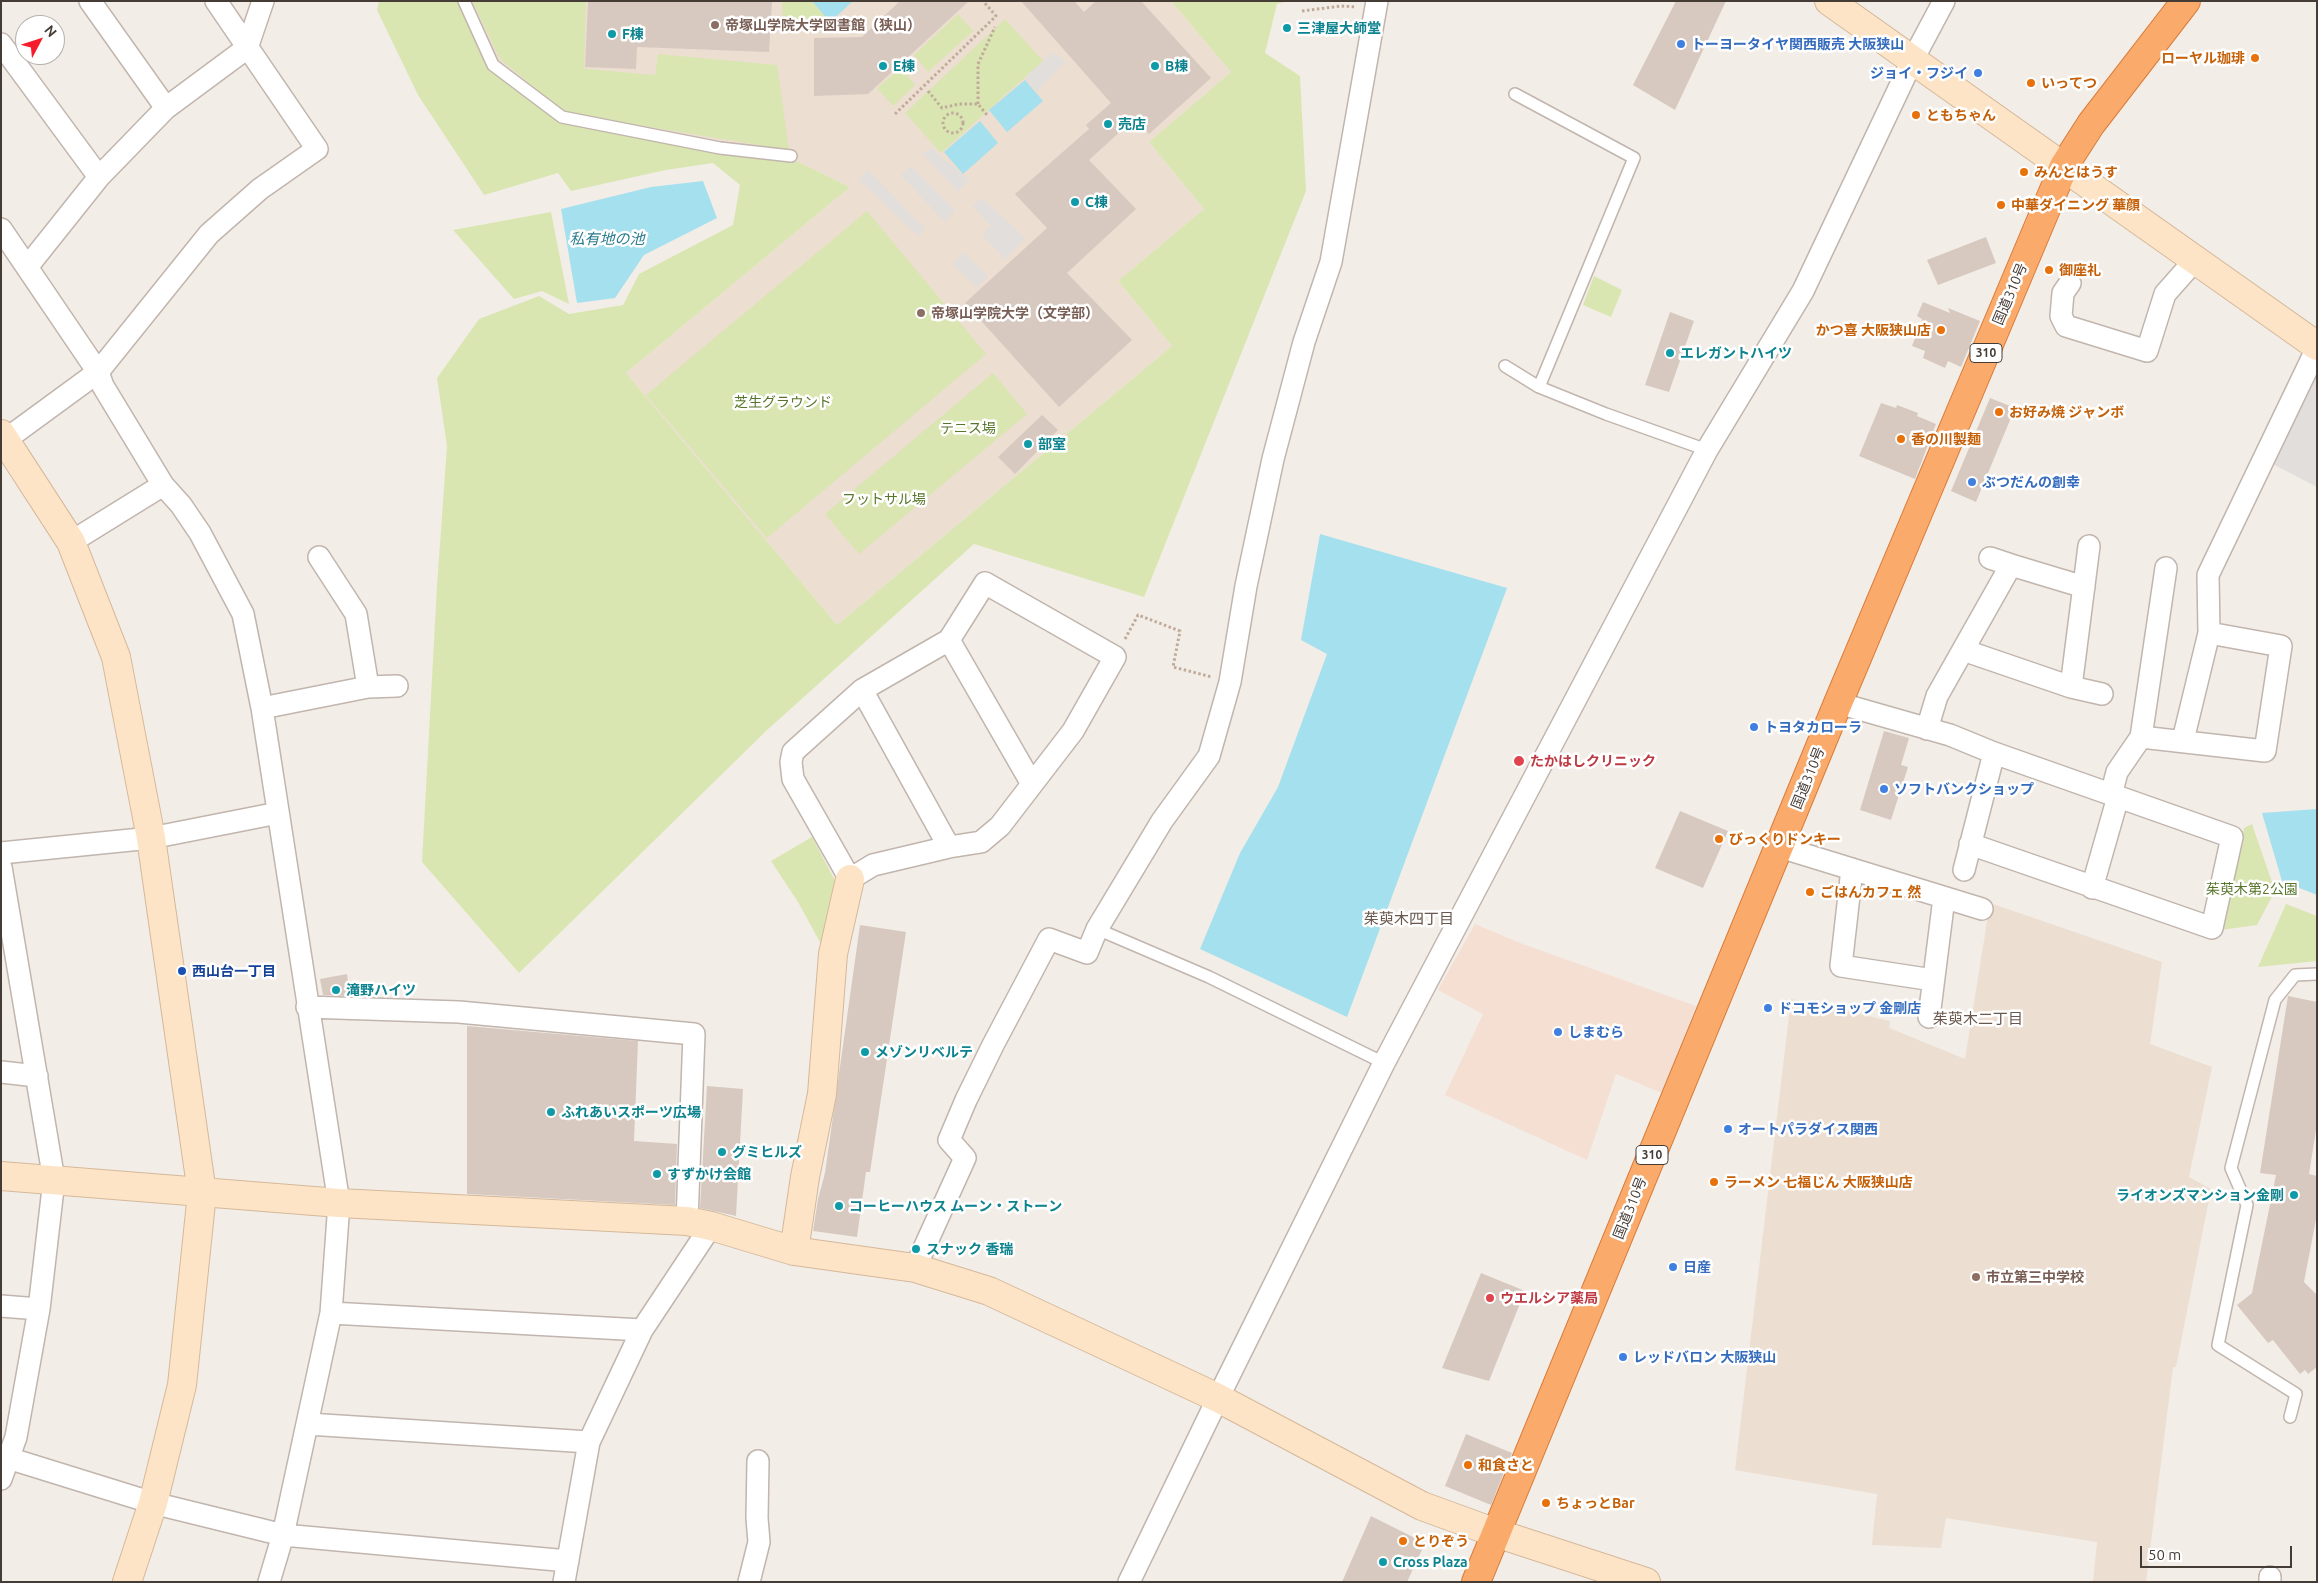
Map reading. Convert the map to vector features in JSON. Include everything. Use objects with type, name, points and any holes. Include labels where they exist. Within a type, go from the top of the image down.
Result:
[{"type":"highway","name":"国道310号","points":[[1476,1582],[1838,703],[2064,166],[2091,124],[2186,1]]},
{"type":"street","points":[[90,1],[166,108]]},
{"type":"street","points":[[127,1582],[153,1503],[182,1385],[202,1193],[152,838],[116,657],[71,542],[3,439],[98,372],[208,234],[260,189],[317,149],[216,1]]},
{"type":"street","points":[[28,266],[98,177],[166,108],[247,48],[263,1]]},
{"type":"street","points":[[915,1268],[966,1158],[949,1140],[966,1100],[1022,988],[1049,939],[1087,953],[1098,929],[1162,821],[1209,756],[1230,682],[1246,586],[1273,459],[1304,342],[1331,262],[1377,1]]},
{"type":"street","points":[[1828,1],[2064,166],[2317,347],[2208,575],[2209,633],[2184,740]]},
{"type":"street","points":[[1129,1582],[1384,1063],[1707,450],[1803,291],[1912,61],[1944,1]]},
{"type":"street","points":[[1,44],[98,177]]},
{"type":"street","points":[[1,229],[28,266],[98,372],[103,386],[163,485],[181,505],[200,533],[243,614],[262,708],[338,1203],[331,1313],[283,1535],[269,1582]]},
{"type":"street","points":[[2070,282],[2064,293],[2061,316],[2066,326],[2147,351],[2165,294],[2194,260]]},
{"type":"street","points":[[71,542],[163,485]]},
{"type":"street","points":[[2071,687],[2089,546]]},
{"type":"street","points":[[319,558],[356,614],[368,688]]},
{"type":"street","points":[[1990,558],[2084,587]]},
{"type":"street","points":[[1927,729],[1937,696],[2011,565]]},
{"type":"street","points":[[2092,888],[2115,796],[2117,772],[2142,737],[2166,568]]},
{"type":"street","points":[[794,1251],[805,1176],[822,1094],[833,954],[850,879],[793,779],[791,762],[793,752],[862,690],[949,640],[985,583],[1115,657],[1073,731],[1000,826],[982,842],[949,847],[873,865],[850,879]]},
{"type":"street","points":[[2142,737],[2184,740],[2265,751],[2281,646],[2209,633]]},
{"type":"street","points":[[949,640],[1032,784]]},
{"type":"street","points":[[1963,650],[2071,687],[2102,694]]},
{"type":"street","points":[[262,708],[368,688],[397,686]]},
{"type":"street","points":[[862,690],[949,847]]},
{"type":"street","points":[[1838,703],[1950,736],[2232,837],[2212,928],[2092,888],[1970,844]]},
{"type":"street","points":[[1964,870],[1994,753]]},
{"type":"street","points":[[1,853],[152,838],[278,813]]},
{"type":"street","points":[[1780,847],[1982,909]]},
{"type":"street","points":[[1,866],[10,965],[37,1076],[54,1180],[39,1309],[16,1437],[1,1479]]},
{"type":"street","points":[[1852,869],[1841,966],[1933,980]]},
{"type":"street","points":[[1928,1016],[1944,898]]},
{"type":"street","points":[[8,1458],[153,1503],[283,1535],[566,1572],[589,1442],[642,1330],[699,1224],[694,1034],[459,1012],[307,1007]]},
{"type":"street","points":[[1,1072],[37,1076]]},
{"type":"street","points":[[1,1176],[338,1203],[699,1224],[794,1251],[915,1268],[989,1291],[1218,1398],[1422,1506],[1496,1533],[1646,1582]]},
{"type":"street","points":[[1,1306],[39,1309]]},
{"type":"street","points":[[331,1313],[642,1330]]},
{"type":"street","points":[[308,1424],[589,1442]]},
{"type":"street","points":[[749,1582],[759,1542],[757,1518],[758,1462]]},
{"type":"lane","points":[[464,1],[493,65],[562,117],[720,148],[791,156]]},
{"type":"lane","points":[[1515,94],[1634,158],[1539,387]]},
{"type":"lane","points":[[1505,366],[1539,387],[1606,414],[1707,450]]},
{"type":"lane","points":[[1098,929],[1209,977],[1384,1063]]},
{"type":"lane","points":[[2290,1417],[2296,1394],[2218,1345],[2247,1205],[2231,1168],[2272,1009],[2275,1000],[2295,975],[2317,974]]},
{"type":"path","points":[[895,114],[996,16],[983,1]]},
{"type":"path","points":[[1302,11],[1341,6]]},
{"type":"path","points":[[987,115],[978,104],[978,64],[995,27]]},
{"type":"path","points":[[928,91],[942,108],[958,104],[978,104]]},
{"type":"path","points":[[949,114],[957,114],[963,122],[961,128],[957,132],[950,132],[943,126],[943,122],[949,114]]},
{"type":"path","points":[[1115,657],[1138,615],[1180,631],[1172,667],[1230,682]]},
{"type":"shaded area","name":"帝塚山学院大学（文学部）","points":[[464,1],[1171,1],[1231,72],[1149,142],[1204,209],[1118,281],[1172,346],[837,625],[626,373],[850,187],[789,158],[562,117],[493,65]]},
{"type":"shaded area","points":[[1053,52],[1065,61],[1037,92],[1025,78]]},
{"type":"shaded area","points":[[931,148],[969,180],[958,192],[923,154]]},
{"type":"shaded area","points":[[911,166],[955,210],[945,222],[901,175]]},
{"type":"shaded area","points":[[868,170],[925,229],[918,236],[859,179]]},
{"type":"shaded area","points":[[982,198],[1025,238],[1005,259],[983,235],[991,226],[973,206]]},
{"type":"shaded area","points":[[964,253],[988,277],[977,287],[952,264]]},
{"type":"shaded area","points":[[2317,367],[2317,487],[2263,459]]},
{"type":"shaded area","name":"市立第三中学校","points":[[1990,903],[2162,962],[2150,1044],[2212,1067],[2189,1177],[2211,1189],[2176,1367],[2173,1367],[2146,1582],[2093,1582],[2097,1542],[1946,1518],[1941,1548],[1872,1545],[1877,1494],[1735,1470],[1791,999],[1890,1021],[1889,1028],[1965,1059]]},
{"type":"shaded area","points":[[1475,924],[1520,943],[1696,1006],[1662,1093],[1616,1074],[1587,1160],[1445,1095],[1483,1014],[1438,990]]},
{"type":"green space","points":[[379,1],[464,1],[493,65],[562,117],[788,157],[850,187],[626,373],[837,625],[1172,346],[1118,281],[1204,209],[1149,142],[1231,72],[1171,1],[1288,1],[1277,4],[1265,53],[1300,76],[1306,191],[1144,597],[974,544],[766,731],[519,973],[422,862],[437,586],[447,446],[437,378],[479,319],[539,296],[569,314],[623,305],[639,274],[733,225],[740,185],[713,163],[666,170],[571,191],[558,173],[484,195],[418,95],[377,10]]},
{"type":"green space","points":[[472,1],[586,1],[584,68],[588,69],[655,75],[658,54],[777,65],[789,150],[565,113],[500,59]]},
{"type":"green space","points":[[782,1],[812,1],[830,22],[826,24],[783,21]]},
{"type":"green space","points":[[958,14],[973,31],[928,72],[914,55]]},
{"type":"green space","points":[[1005,19],[1043,61],[941,153],[905,113]]},
{"type":"green space","points":[[901,68],[915,85],[893,106],[877,88]]},
{"type":"green space","name":"芝生グラウンド","points":[[867,211],[986,354],[767,538],[646,395]]},
{"type":"green space","points":[[551,212],[569,304],[542,291],[514,299],[453,230]]},
{"type":"green space","points":[[1594,276],[1622,290],[1611,317],[1583,305]]},
{"type":"green space","points":[[993,373],[1027,414],[859,554],[825,514]]},
{"type":"green space","name":"茱萸木第2公園","points":[[2252,824],[2275,891],[2257,925],[2221,930],[2244,828]]},
{"type":"green space","points":[[812,837],[839,888],[821,944],[798,902],[771,861]]},
{"type":"green space","points":[[2286,904],[2317,916],[2317,961],[2258,967]]},
{"type":"water","points":[[812,1],[853,1],[830,22]]},
{"type":"water","points":[[1025,80],[1043,101],[1007,132],[989,110]]},
{"type":"water","points":[[980,121],[998,143],[963,174],[944,152]]},
{"type":"water","name":"私有地の池","points":[[703,181],[717,218],[644,255],[615,298],[577,303],[561,209],[651,187]]},
{"type":"water","points":[[1320,534],[1507,588],[1347,1017],[1200,949],[1240,853],[1278,787],[1327,654],[1301,640]]},
{"type":"water","points":[[2317,809],[2317,895],[2282,881],[2262,813]]},
{"type":"building","points":[[588,1],[772,1],[769,52],[637,47],[636,69],[585,67]]},
{"type":"building","points":[[900,1],[969,1],[868,94],[814,96],[814,38],[862,37]]},
{"type":"building","points":[[1021,1],[1074,1],[1084,12],[1096,1],[1141,1],[1211,78],[1149,134],[1135,118],[1089,160],[1136,209],[1067,273],[1132,340],[1059,407],[965,303],[1047,228],[1015,194],[1089,129],[1086,125],[1111,103]]},
{"type":"building","points":[[1676,1],[1726,1],[1675,110],[1633,85]]},
{"type":"building","points":[[1986,237],[1996,263],[1938,285],[1927,260]]},
{"type":"building","points":[[1923,302],[1950,313],[1948,308],[1980,321],[1961,367],[1948,361],[1945,368],[1923,358],[1925,351],[1912,346],[1922,319],[1917,316]]},
{"type":"building","name":"エレガントハイツ","points":[[1670,312],[1694,321],[1669,392],[1645,385]]},
{"type":"building","points":[[1990,398],[2015,408],[1976,502],[1951,491]]},
{"type":"building","points":[[1881,403],[1896,408],[1897,405],[1918,413],[1917,416],[1936,424],[1915,479],[1859,456]]},
{"type":"building","name":"部室","points":[[1042,415],[1058,430],[1015,474],[998,457]]},
{"type":"building","name":"ソフトバンクショップ","points":[[1884,731],[1909,738],[1901,765],[1908,767],[1891,820],[1860,810]]},
{"type":"building","points":[[1680,811],[1728,831],[1703,888],[1655,868]]},
{"type":"building","name":"メゾンリベルテ","points":[[860,925],[906,932],[870,1172],[866,1172],[857,1237],[813,1231],[818,1199],[825,1173]]},
{"type":"building","name":"滝野ハイツ","points":[[347,974],[350,996],[323,995],[320,979]]},
{"type":"building","name":"ライオンズマンション金剛","points":[[2288,996],[2317,1002],[2317,1124],[2309,1174],[2317,1176],[2317,1214],[2304,1282],[2317,1295],[2317,1367],[2308,1374],[2305,1370],[2300,1374],[2273,1340],[2268,1343],[2237,1305],[2252,1293],[2276,1175],[2260,1173]]},
{"type":"building","name":"ふれあいスポーツ広場","points":[[467,1026],[638,1041],[634,1141],[677,1144],[675,1205],[467,1194]]},
{"type":"building","name":"グミヒルズ","points":[[707,1086],[743,1089],[736,1216],[700,1208]]},
{"type":"building","points":[[1481,1273],[1525,1291],[1489,1381],[1442,1368]]},
{"type":"building","points":[[1466,1434],[1512,1453],[1491,1505],[1445,1486]]},
{"type":"building","name":"Cross Plaza","points":[[1371,1516],[1425,1543],[1407,1582],[1342,1582]]},
{"type":"place","name":"帝塚山学院大学図書館（狭山）","points":[[715,25]]},
{"type":"place","name":"三津屋大師堂","points":[[1287,28]]},
{"type":"place","name":"F棟","points":[[612,34]]},
{"type":"place","name":"トーヨータイヤ関西販売 大阪狭山","points":[[1681,44]]},
{"type":"place","name":"ローヤル珈琲","points":[[2255,58]]},
{"type":"place","name":"E棟","points":[[883,66]]},
{"type":"place","name":"B棟","points":[[1155,66]]},
{"type":"place","name":"ジョイ・フジイ","points":[[1978,73]]},
{"type":"place","name":"いってつ","points":[[2031,83]]},
{"type":"place","name":"ともちゃん","points":[[1916,115]]},
{"type":"place","name":"売店","points":[[1108,124]]},
{"type":"place","name":"みんとはうす","points":[[2024,172]]},
{"type":"place","name":"C棟","points":[[1075,202]]},
{"type":"place","name":"中華ダイニング 華顔","points":[[2001,205]]},
{"type":"place","name":"御座礼","points":[[2049,270]]},
{"type":"place","name":"帝塚山学院大学（文学部）","points":[[921,313]]},
{"type":"place","name":"かつ喜 大阪狭山店","points":[[1941,330]]},
{"type":"place","name":"エレガントハイツ","points":[[1670,353]]},
{"type":"place","name":"お好み焼 ジャンボ","points":[[1999,412]]},
{"type":"place","name":"香の川製麺","points":[[1901,439]]},
{"type":"place","name":"部室","points":[[1028,444]]},
{"type":"place","name":"ぶつだんの創幸","points":[[1972,482]]},
{"type":"place","name":"トヨタカローラ","points":[[1754,727]]},
{"type":"place","name":"たかはしクリニック","points":[[1519,761]]},
{"type":"place","name":"ソフトバンクショップ","points":[[1884,789]]},
{"type":"place","name":"びっくりドンキー","points":[[1719,839]]},
{"type":"place","name":"ごはんカフェ 然","points":[[1810,892]]},
{"type":"place","name":"西山台一丁目","points":[[182,971]]},
{"type":"place","name":"滝野ハイツ","points":[[336,990]]},
{"type":"place","name":"ドコモショップ 金剛店","points":[[1768,1008]]},
{"type":"place","name":"しまむら","points":[[1558,1032]]},
{"type":"place","name":"メゾンリベルテ","points":[[865,1052]]},
{"type":"place","name":"ふれあいスポーツ広場","points":[[551,1112]]},
{"type":"place","name":"オートパラダイス関西","points":[[1728,1129]]},
{"type":"place","name":"グミヒルズ","points":[[722,1152]]},
{"type":"place","name":"すずかけ会館","points":[[657,1174]]},
{"type":"place","name":"ラーメン 七福じん 大阪狭山店","points":[[1714,1182]]},
{"type":"place","name":"ライオンズマンション金剛","points":[[2294,1195]]},
{"type":"place","name":"コーヒーハウス ムーン・ストーン","points":[[839,1206]]},
{"type":"place","name":"スナック 香瑞","points":[[916,1249]]},
{"type":"place","name":"日産","points":[[1673,1267]]},
{"type":"place","name":"市立第三中学校","points":[[1976,1277]]},
{"type":"place","name":"ウエルシア薬局","points":[[1490,1298]]},
{"type":"place","name":"レッドバロン 大阪狭山","points":[[1623,1357]]},
{"type":"place","name":"和食さと","points":[[1468,1465]]},
{"type":"place","name":"ちょっとBar","points":[[1546,1503]]},
{"type":"place","name":"とりぞう","points":[[1403,1541]]},
{"type":"place","name":"Cross Plaza","points":[[1383,1562]]},
{"type":"district","name":"茱萸木四丁目","points":[[1409,919]]},
{"type":"district","name":"茱萸木二丁目","points":[[1978,1019]]},
{"type":"park label","name":"テニス場","points":[[968,428]]},
{"type":"park label","name":"フットサル場","points":[[884,499]]}]
